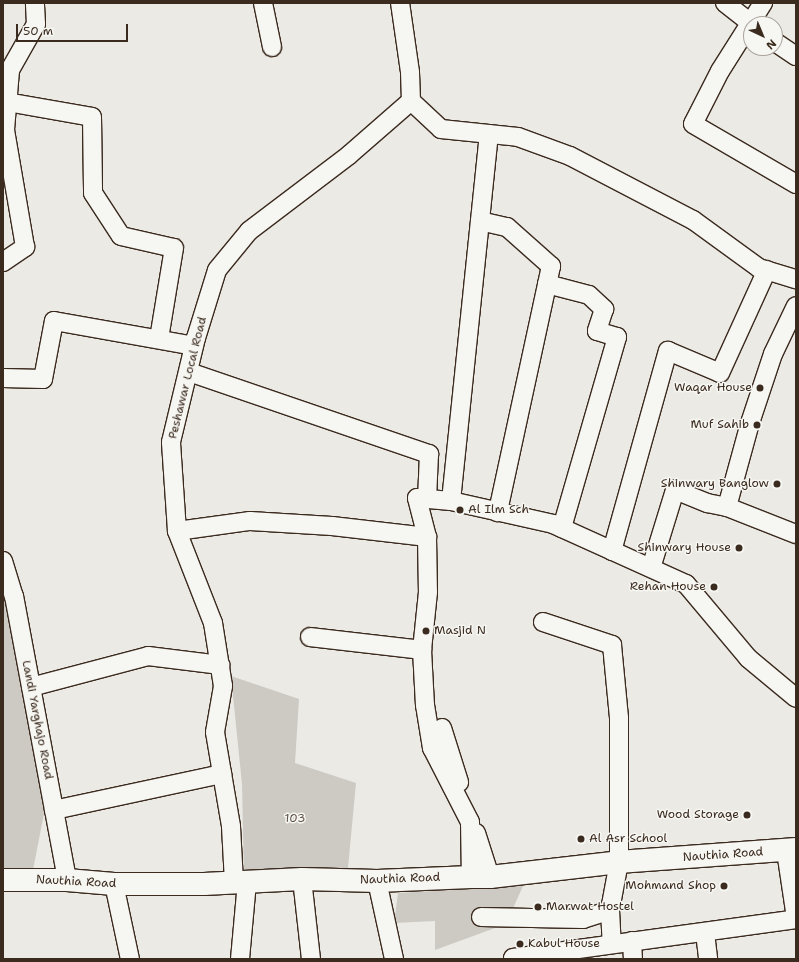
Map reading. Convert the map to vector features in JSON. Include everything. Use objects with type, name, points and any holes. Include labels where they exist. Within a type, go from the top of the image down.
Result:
[{"type":"main road","name":"Nauthia Road","points":[[3,880],[68,880],[114,884],[240,882],[302,879],[377,881],[480,877],[619,862],[791,850]]},
{"type":"street","points":[[3,262],[25,247],[5,130],[10,70],[36,24],[35,3]]},
{"type":"street","points":[[263,3],[272,47]]},
{"type":"street","points":[[400,3],[410,72],[411,101],[441,129],[518,137],[570,156],[693,220],[759,268],[796,279]]},
{"type":"street","points":[[725,3],[743,17]]},
{"type":"street","points":[[755,16],[763,3]]},
{"type":"street","points":[[743,35],[720,71],[693,124],[796,184]]},
{"type":"street","points":[[783,47],[796,56]]},
{"type":"street","name":"Peshawar Local Road","points":[[240,959],[240,882],[215,732],[223,686],[213,623],[177,531],[171,442],[194,346],[218,270],[250,231],[349,155],[411,101]]},
{"type":"street","points":[[7,102],[92,117],[93,193],[121,236],[174,248],[159,339]]},
{"type":"street","points":[[451,501],[489,134]]},
{"type":"street","points":[[480,221],[507,227],[551,266],[498,512]]},
{"type":"street","points":[[612,551],[668,351],[720,373],[767,270]]},
{"type":"street","points":[[547,284],[590,296],[604,309],[597,330],[617,337],[562,528]]},
{"type":"street","points":[[727,507],[750,423],[773,354],[796,306]]},
{"type":"street","points":[[3,378],[43,379],[54,321],[194,346]]},
{"type":"street","points":[[189,372],[429,454],[427,499]]},
{"type":"street","points":[[651,568],[675,490],[707,503],[727,507],[796,534]]},
{"type":"street","points":[[480,877],[470,822],[432,748],[425,705],[422,650],[428,592],[427,537],[417,498],[451,501],[553,524],[686,584],[748,658],[796,698]]},
{"type":"street","points":[[177,531],[250,521],[332,526],[427,537]]},
{"type":"street","name":"Landi Yarghajo Road","points":[[3,562],[14,596],[68,880]]},
{"type":"street","points":[[543,622],[612,645],[619,718],[619,862],[610,910],[612,944]]},
{"type":"street","points":[[310,637],[422,650]]},
{"type":"street","points":[[31,687],[148,656],[220,666]]},
{"type":"street","points":[[442,728],[480,877]]},
{"type":"street","points":[[54,810],[222,774]]},
{"type":"street","points":[[514,958],[632,941],[705,933],[796,918],[791,850]]},
{"type":"street","points":[[302,879],[311,959]]},
{"type":"street","points":[[377,881],[394,959]]},
{"type":"street","points":[[114,884],[130,959]]},
{"type":"street","points":[[482,918],[583,919],[610,910]]},
{"type":"street","points":[[705,933],[708,959]]},
{"type":"street","points":[[632,941],[634,959]]},
{"type":"green space","points":[[3,584],[46,803],[33,870],[3,870]]},
{"type":"green space","name":"103","points":[[231,676],[299,699],[295,763],[356,783],[348,868],[244,877],[242,784]]},
{"type":"green space","points":[[523,886],[506,924],[435,950],[435,921],[394,923],[398,893]]},
{"type":"place","name":"Waqar House","points":[[760,388]]},
{"type":"place","name":"Muf Sahib","points":[[757,425]]},
{"type":"place","name":"Shinwary Banglow","points":[[777,484]]},
{"type":"place","name":"Al Ilm Sch","points":[[460,510]]},
{"type":"place","name":"Shinwary House","points":[[739,548]]},
{"type":"place","name":"Rehan House","points":[[714,587]]},
{"type":"place","name":"Masjid N","points":[[426,631]]},
{"type":"place","name":"Wood Storage","points":[[747,815]]},
{"type":"place","name":"Al Asr School","points":[[581,839]]},
{"type":"place","name":"Mohmand Shop","points":[[724,886]]},
{"type":"place","name":"Marwat Hostel","points":[[538,907]]},
{"type":"place","name":"Kabul House","points":[[520,944]]}]
